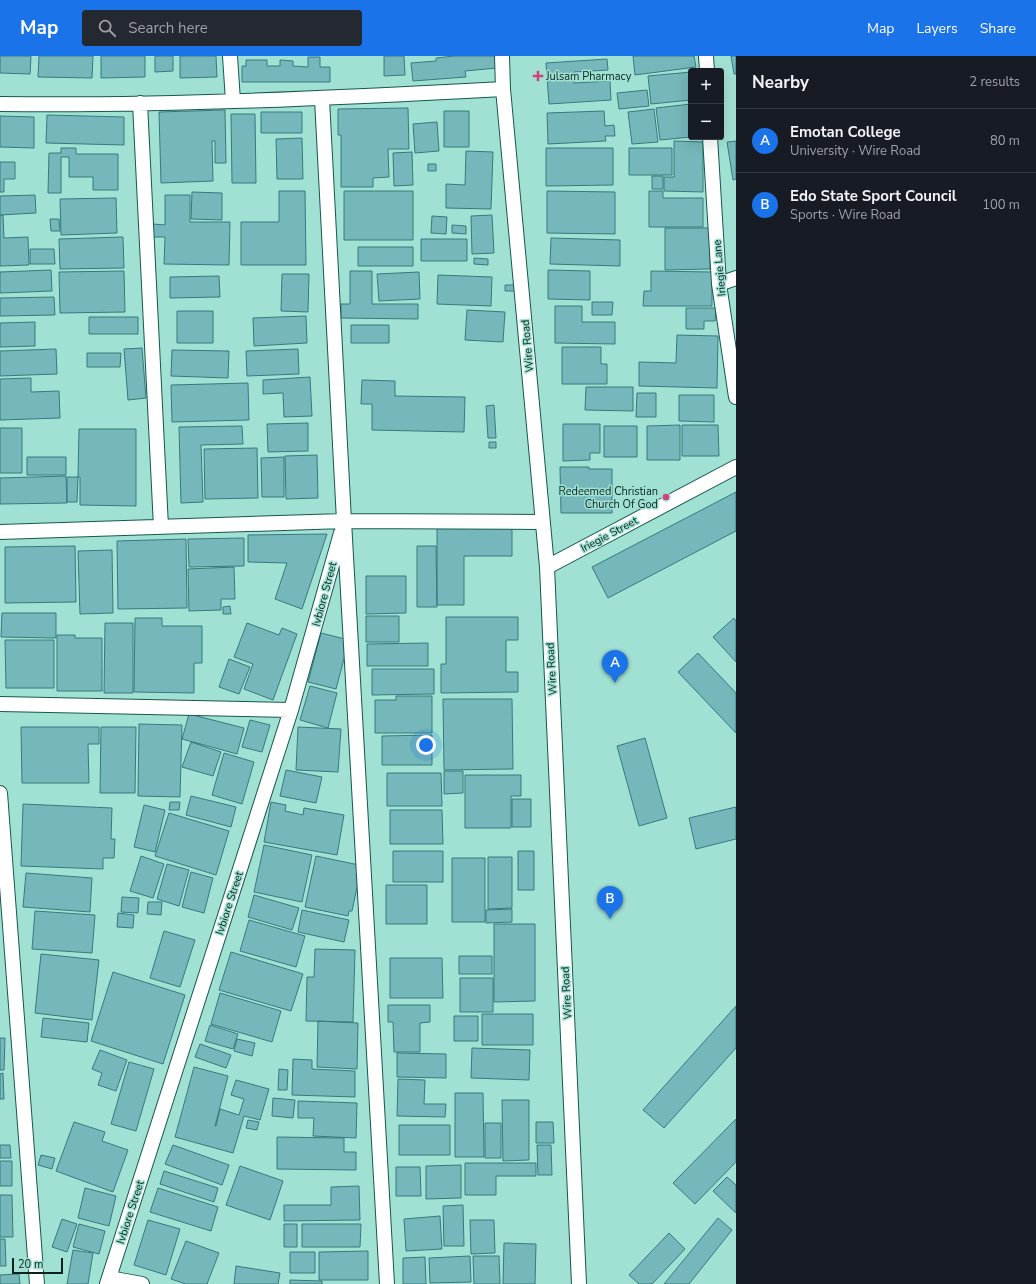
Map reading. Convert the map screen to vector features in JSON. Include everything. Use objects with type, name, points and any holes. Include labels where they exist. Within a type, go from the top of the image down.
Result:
[{"type":"street","points":[[230,56],[233,101]]},
{"type":"street","name":"Wire Road","points":[[502,56],[503,89],[546,568],[579,1284]]},
{"type":"street","points":[[706,56],[707,68]]},
{"type":"street","points":[[0,104],[322,99],[503,89]]},
{"type":"street","points":[[322,99],[386,1284]]},
{"type":"street","points":[[140,103],[161,527]]},
{"type":"street","name":"Iriegie Lane","points":[[710,140],[719,284],[736,397]]},
{"type":"street","points":[[719,284],[736,278]]},
{"type":"street","name":"Iriegie Street","points":[[546,568],[736,467]]},
{"type":"street","points":[[0,532],[344,521],[542,522]]},
{"type":"street","name":"Ivbiore Street","points":[[108,1281],[292,710],[344,521]]},
{"type":"street","points":[[0,704],[292,710]]},
{"type":"street","points":[[0,793],[37,1284]]},
{"type":"street","points":[[108,1281],[142,1284]]},
{"type":"building","points":[[0,56],[31,56],[30,74],[0,73]]},
{"type":"building","points":[[39,56],[93,56],[92,78],[38,77]]},
{"type":"building","points":[[101,56],[145,56],[145,77],[101,78]]},
{"type":"building","points":[[155,56],[173,56],[173,71],[155,72]]},
{"type":"building","points":[[180,56],[216,56],[217,77],[180,78]]},
{"type":"building","points":[[384,56],[404,56],[405,75],[384,76]]},
{"type":"building","points":[[454,56],[496,56],[497,68],[465,71],[466,77],[413,81],[411,63],[436,61],[436,58]]},
{"type":"building","points":[[633,56],[694,56],[696,67],[635,75]]},
{"type":"building","points":[[731,56],[736,56],[736,74],[734,74]]},
{"type":"building","points":[[308,57],[320,57],[320,67],[330,67],[330,82],[242,82],[242,66],[246,66],[246,60],[267,60],[267,66],[280,66],[280,60],[293,61],[293,66],[308,67]]},
{"type":"building","points":[[607,59],[608,70],[574,72],[574,83],[610,81],[611,100],[549,104],[546,63]]},
{"type":"building","points":[[688,72],[688,100],[651,104],[648,76]]},
{"type":"building","points":[[647,90],[649,106],[619,109],[617,93]]},
{"type":"building","points":[[688,104],[688,137],[660,140],[656,108]]},
{"type":"building","points":[[408,108],[409,149],[388,149],[389,177],[373,178],[373,187],[341,187],[341,135],[338,135],[338,109]]},
{"type":"building","points":[[654,109],[658,142],[632,144],[628,112]]},
{"type":"building","points":[[225,110],[226,163],[215,163],[215,141],[212,141],[213,181],[161,183],[159,112]]},
{"type":"building","points":[[444,111],[469,111],[469,147],[444,147]]},
{"type":"building","points":[[604,111],[605,126],[614,125],[615,136],[605,136],[606,141],[548,144],[547,113]]},
{"type":"building","points":[[261,112],[302,112],[302,133],[261,133]]},
{"type":"building","points":[[231,114],[255,114],[256,183],[232,183]]},
{"type":"building","points":[[47,115],[124,117],[124,145],[46,143]]},
{"type":"building","points":[[0,116],[34,117],[34,148],[0,147]]},
{"type":"building","points":[[437,122],[439,151],[415,153],[413,124]]},
{"type":"building","points":[[302,138],[303,179],[277,179],[276,139]]},
{"type":"building","points":[[674,141],[703,142],[703,192],[664,191],[664,177],[674,177]]},
{"type":"building","points":[[736,141],[736,179],[733,180],[727,142]]},
{"type":"building","points":[[61,148],[76,148],[76,154],[118,154],[118,190],[93,190],[93,177],[69,177],[69,157],[61,157],[61,193],[48,193],[49,153],[61,153]]},
{"type":"building","points":[[546,148],[613,148],[613,185],[546,186]]},
{"type":"building","points":[[629,148],[672,148],[672,175],[629,175]]},
{"type":"building","points":[[466,151],[493,152],[491,209],[446,208],[446,184],[465,185]]},
{"type":"building","points":[[412,152],[413,185],[394,186],[393,153]]},
{"type":"building","points":[[0,162],[15,162],[15,179],[4,179],[4,192],[0,192]]},
{"type":"building","points":[[428,164],[436,164],[436,171],[428,171]]},
{"type":"building","points":[[652,176],[663,176],[663,189],[652,189]]},
{"type":"building","points":[[279,191],[305,191],[306,265],[241,265],[241,222],[279,222]]},
{"type":"building","points":[[344,191],[413,191],[413,240],[344,240]]},
{"type":"building","points":[[547,191],[615,192],[615,234],[547,233]]},
{"type":"building","points":[[649,191],[663,191],[663,198],[703,198],[703,227],[649,227]]},
{"type":"building","points":[[192,192],[222,193],[222,220],[191,219]]},
{"type":"building","points":[[35,195],[36,213],[0,215],[0,196]]},
{"type":"building","points":[[165,195],[190,195],[190,222],[230,222],[229,265],[164,264],[165,237],[153,237],[153,224],[165,225]]},
{"type":"building","points":[[116,198],[117,233],[61,235],[60,199]]},
{"type":"building","points":[[3,215],[4,238],[28,237],[29,265],[0,266],[0,216]]},
{"type":"building","points":[[492,215],[494,253],[472,254],[471,216]]},
{"type":"building","points":[[432,216],[447,217],[446,234],[431,233]]},
{"type":"building","points":[[50,219],[59,219],[60,231],[51,231]]},
{"type":"building","points":[[452,225],[466,226],[466,234],[452,233]]},
{"type":"building","points":[[665,228],[710,228],[710,269],[665,270]]},
{"type":"building","points":[[123,237],[124,268],[60,269],[59,239]]},
{"type":"building","points":[[551,238],[620,240],[620,266],[550,264]]},
{"type":"building","points":[[421,239],[467,239],[467,261],[421,261]]},
{"type":"building","points":[[358,247],[413,247],[413,266],[358,266]]},
{"type":"building","points":[[30,249],[54,249],[55,264],[30,264]]},
{"type":"building","points":[[474,258],[488,259],[488,265],[474,264]]},
{"type":"building","points":[[51,270],[52,291],[0,293],[0,272]]},
{"type":"building","points":[[548,270],[590,271],[590,300],[548,299]]},
{"type":"building","points":[[124,271],[125,312],[60,313],[59,272]]},
{"type":"building","points":[[350,271],[372,271],[372,304],[418,304],[418,319],[341,318],[341,304],[350,304]]},
{"type":"building","points":[[651,271],[712,272],[712,306],[643,306],[644,291],[651,291]]},
{"type":"building","points":[[419,272],[420,299],[379,301],[377,274]]},
{"type":"building","points":[[282,274],[309,274],[308,312],[281,311]]},
{"type":"building","points":[[438,275],[492,277],[491,306],[437,304]]},
{"type":"building","points":[[219,276],[220,297],[170,298],[170,277]]},
{"type":"building","points":[[505,285],[517,285],[517,291],[505,291]]},
{"type":"building","points":[[54,297],[55,315],[0,316],[0,298]]},
{"type":"building","points":[[592,302],[613,302],[612,315],[592,315]]},
{"type":"building","points":[[555,306],[582,306],[582,322],[615,322],[615,344],[555,343]]},
{"type":"building","points":[[686,308],[716,308],[715,321],[704,321],[704,329],[686,329]]},
{"type":"building","points":[[467,310],[505,312],[503,342],[465,340]]},
{"type":"building","points":[[177,311],[213,311],[213,343],[177,343]]},
{"type":"building","points":[[306,316],[307,343],[254,346],[253,318]]},
{"type":"building","points":[[89,317],[138,317],[138,334],[89,334]]},
{"type":"building","points":[[35,322],[35,346],[0,347],[0,323]]},
{"type":"building","points":[[351,325],[389,325],[389,343],[351,343]]},
{"type":"building","points":[[677,335],[718,336],[717,388],[639,386],[639,362],[676,363]]},
{"type":"building","points":[[562,347],[601,347],[601,364],[607,364],[607,384],[562,384]]},
{"type":"building","points":[[142,348],[146,398],[128,400],[124,349]]},
{"type":"building","points":[[56,349],[57,374],[0,376],[0,351]]},
{"type":"building","points":[[298,349],[299,374],[247,376],[246,351]]},
{"type":"building","points":[[172,350],[229,351],[228,378],[171,376]]},
{"type":"building","points":[[87,353],[121,353],[120,367],[87,367]]},
{"type":"building","points":[[310,377],[312,416],[284,417],[283,393],[263,394],[263,380]]},
{"type":"building","points":[[31,378],[31,392],[59,391],[60,418],[0,420],[0,379]]},
{"type":"building","points":[[362,380],[395,381],[395,396],[465,397],[464,432],[372,430],[372,404],[361,404]]},
{"type":"building","points":[[248,383],[249,420],[172,422],[171,385]]},
{"type":"building","points":[[586,387],[633,387],[633,411],[585,410]]},
{"type":"building","points":[[637,393],[656,393],[656,417],[636,417]]},
{"type":"building","points":[[679,395],[714,395],[714,422],[679,421]]},
{"type":"building","points":[[494,405],[496,438],[488,438],[486,406]]},
{"type":"building","points":[[308,423],[308,451],[268,452],[267,424]]},
{"type":"building","points":[[563,424],[600,424],[600,453],[590,453],[590,460],[563,461]]},
{"type":"building","points":[[680,425],[680,460],[647,460],[647,426]]},
{"type":"building","points":[[682,425],[718,425],[719,456],[682,456]]},
{"type":"building","points":[[242,426],[243,444],[201,445],[203,502],[181,503],[179,427]]},
{"type":"building","points":[[604,426],[637,426],[637,457],[604,457]]},
{"type":"building","points":[[0,428],[22,428],[22,473],[0,473]]},
{"type":"building","points":[[79,429],[136,429],[136,506],[80,505],[80,477],[78,477]]},
{"type":"building","points":[[489,442],[496,442],[496,448],[489,448]]},
{"type":"building","points":[[257,448],[258,498],[205,499],[204,449]]},
{"type":"building","points":[[317,455],[318,498],[286,499],[285,456]]},
{"type":"building","points":[[27,457],[66,457],[66,475],[27,475]]},
{"type":"building","points":[[284,457],[284,497],[262,497],[261,458]]},
{"type":"building","points":[[560,467],[612,469],[612,513],[561,513]]},
{"type":"building","points":[[66,476],[67,503],[0,504],[0,478]]},
{"type":"building","points":[[67,477],[78,477],[77,502],[67,502]]},
{"type":"building","points":[[736,492],[736,531],[608,598],[592,567]]},
{"type":"building","points":[[437,526],[512,526],[512,556],[464,556],[464,605],[437,605]]},
{"type":"building","points":[[327,534],[302,609],[275,599],[287,563],[248,562],[248,535]]},
{"type":"building","points":[[244,538],[244,566],[189,567],[188,539]]},
{"type":"building","points":[[186,539],[187,608],[118,609],[117,541]]},
{"type":"building","points":[[75,546],[76,602],[5,603],[5,547]]},
{"type":"building","points":[[417,546],[436,546],[437,607],[417,607]]},
{"type":"building","points":[[112,550],[113,613],[80,614],[78,551]]},
{"type":"building","points":[[234,567],[235,599],[221,599],[221,610],[189,611],[188,569]]},
{"type":"building","points":[[366,576],[406,576],[406,613],[366,614]]},
{"type":"building","points":[[230,606],[231,614],[223,614],[223,607]]},
{"type":"building","points":[[2,613],[56,613],[56,638],[1,637]]},
{"type":"building","points":[[366,616],[399,616],[399,642],[366,642]]},
{"type":"building","points":[[446,617],[518,617],[518,640],[506,640],[506,672],[518,672],[518,692],[441,693],[441,664],[446,664]]},
{"type":"building","points":[[135,618],[162,618],[162,626],[202,626],[202,663],[194,663],[194,693],[134,692]]},
{"type":"building","points":[[734,618],[736,621],[736,662],[713,637]]},
{"type":"building","points":[[105,623],[133,623],[133,693],[104,693]]},
{"type":"building","points":[[247,623],[279,635],[282,628],[297,634],[273,700],[244,689],[253,664],[234,657]]},
{"type":"building","points":[[321,633],[349,640],[336,689],[308,682]]},
{"type":"building","points":[[57,635],[75,635],[75,638],[102,638],[102,691],[57,691]]},
{"type":"building","points":[[5,640],[54,640],[54,688],[6,688]]},
{"type":"building","points":[[428,643],[428,666],[367,666],[367,644]]},
{"type":"building","points":[[698,653],[736,693],[736,733],[678,672]]},
{"type":"building","points":[[229,659],[250,667],[239,694],[219,687]]},
{"type":"building","points":[[372,669],[434,669],[434,694],[372,695]]},
{"type":"building","points":[[310,686],[337,693],[328,728],[300,720]]},
{"type":"building","points":[[396,696],[432,696],[432,733],[375,733],[375,700],[396,700]]},
{"type":"building","points":[[443,699],[512,699],[513,769],[444,770]]},
{"type":"building","points":[[189,714],[244,728],[237,754],[182,739]]},
{"type":"building","points":[[250,720],[270,725],[262,752],[242,747]]},
{"type":"building","points":[[139,724],[182,725],[180,797],[138,796]]},
{"type":"building","points":[[21,727],[99,727],[99,744],[88,744],[89,783],[22,783]]},
{"type":"building","points":[[101,727],[136,727],[135,793],[100,793]]},
{"type":"building","points":[[298,727],[341,729],[338,772],[296,770]]},
{"type":"building","points":[[432,735],[432,765],[382,765],[382,736]]},
{"type":"building","points":[[645,738],[667,818],[639,826],[617,746]]},
{"type":"building","points":[[191,742],[221,752],[213,776],[182,767]]},
{"type":"building","points":[[224,753],[254,762],[242,804],[212,795]]},
{"type":"building","points":[[286,770],[322,777],[316,803],[280,796]]},
{"type":"building","points":[[444,771],[463,771],[463,793],[444,794]]},
{"type":"building","points":[[387,773],[441,773],[442,806],[387,806]]},
{"type":"building","points":[[465,775],[521,775],[521,796],[511,796],[511,828],[465,828]]},
{"type":"building","points":[[191,796],[236,807],[231,827],[186,815]]},
{"type":"building","points":[[512,799],[531,799],[531,827],[512,827]]},
{"type":"building","points":[[170,802],[180,802],[179,810],[169,810]]},
{"type":"building","points":[[271,802],[286,805],[285,811],[303,815],[304,808],[344,815],[337,855],[264,842]]},
{"type":"building","points":[[23,804],[112,808],[111,839],[115,839],[114,858],[103,858],[103,869],[21,866]]},
{"type":"building","points":[[144,805],[165,810],[155,852],[134,847]]},
{"type":"building","points":[[736,807],[736,839],[696,849],[689,818]]},
{"type":"building","points":[[390,810],[442,810],[443,844],[390,844]]},
{"type":"building","points":[[169,813],[229,831],[216,875],[155,856]]},
{"type":"building","points":[[264,845],[312,855],[302,902],[254,892]]},
{"type":"building","points":[[393,851],[443,851],[443,882],[393,882]]},
{"type":"building","points":[[518,851],[534,851],[534,890],[518,890]]},
{"type":"building","points":[[141,856],[164,864],[153,898],[130,891]]},
{"type":"building","points":[[316,856],[359,865],[356,877],[359,878],[352,911],[349,911],[348,916],[305,907]]},
{"type":"building","points":[[488,857],[512,857],[512,908],[488,909]]},
{"type":"building","points":[[452,858],[485,858],[485,922],[452,922]]},
{"type":"building","points":[[167,864],[189,870],[179,906],[157,899]]},
{"type":"building","points":[[191,872],[213,878],[204,913],[182,907]]},
{"type":"building","points":[[26,873],[92,878],[90,912],[23,907]]},
{"type":"building","points":[[386,885],[427,885],[427,924],[386,924]]},
{"type":"building","points":[[254,895],[299,908],[292,930],[248,917]]},
{"type":"building","points":[[122,897],[139,898],[138,913],[121,912]]},
{"type":"building","points":[[148,902],[162,902],[161,915],[147,914]]},
{"type":"building","points":[[512,909],[512,922],[486,923],[486,910]]},
{"type":"building","points":[[302,910],[349,920],[344,942],[298,932]]},
{"type":"building","points":[[35,911],[95,915],[92,953],[32,949]]},
{"type":"building","points":[[118,913],[134,915],[133,928],[117,927]]},
{"type":"building","points":[[249,920],[305,936],[296,967],[240,951]]},
{"type":"building","points":[[494,924],[535,924],[535,1001],[494,1002]]},
{"type":"building","points":[[164,931],[195,940],[180,987],[150,978]]},
{"type":"building","points":[[315,949],[355,950],[353,1022],[306,1021],[307,977],[314,977]]},
{"type":"building","points":[[231,952],[303,974],[291,1011],[219,990]]},
{"type":"building","points":[[41,954],[99,960],[92,1020],[35,1013]]},
{"type":"building","points":[[459,956],[492,956],[492,974],[459,974]]},
{"type":"building","points":[[390,958],[442,958],[443,998],[390,998]]},
{"type":"building","points":[[113,972],[185,995],[163,1064],[91,1041]]},
{"type":"building","points":[[460,978],[493,978],[493,1012],[460,1012]]},
{"type":"building","points":[[220,993],[281,1011],[272,1042],[211,1024]]},
{"type":"building","points":[[388,1005],[430,1005],[430,1022],[420,1023],[420,1052],[394,1052],[393,1022],[388,1022]]},
{"type":"building","points":[[736,1006],[736,1048],[664,1128],[643,1110]]},
{"type":"building","points":[[482,1014],[533,1014],[533,1045],[482,1045]]},
{"type":"building","points":[[454,1016],[478,1016],[478,1041],[454,1041]]},
{"type":"building","points":[[43,1018],[89,1023],[87,1042],[41,1037]]},
{"type":"building","points":[[318,1021],[358,1023],[357,1069],[317,1067]]},
{"type":"building","points":[[210,1025],[238,1034],[233,1049],[205,1041]]},
{"type":"building","points":[[0,1038],[5,1038],[4,1070],[0,1070]]},
{"type":"building","points":[[237,1039],[255,1043],[252,1056],[234,1051]]},
{"type":"building","points":[[200,1044],[231,1055],[226,1068],[195,1057]]},
{"type":"building","points":[[472,1048],[530,1050],[529,1080],[471,1078]]},
{"type":"building","points":[[100,1050],[127,1060],[116,1091],[98,1085],[102,1073],[92,1069]]},
{"type":"building","points":[[397,1053],[446,1054],[446,1078],[397,1077]]},
{"type":"building","points":[[293,1059],[312,1060],[312,1069],[355,1071],[355,1097],[292,1095]]},
{"type":"building","points":[[129,1062],[154,1069],[136,1131],[111,1124]]},
{"type":"building","points":[[194,1067],[228,1076],[215,1126],[220,1109],[239,1115],[244,1099],[231,1095],[236,1080],[269,1089],[260,1120],[244,1116],[233,1153],[175,1137]]},
{"type":"building","points":[[279,1069],[288,1070],[287,1090],[278,1090]]},
{"type":"building","points":[[3,1073],[4,1099],[0,1099],[0,1074]]},
{"type":"building","points":[[398,1079],[425,1080],[424,1104],[446,1104],[445,1117],[397,1116]]},
{"type":"building","points":[[455,1093],[483,1093],[484,1157],[455,1157]]},
{"type":"building","points":[[273,1098],[295,1100],[293,1118],[272,1116]]},
{"type":"building","points":[[502,1100],[529,1100],[529,1160],[503,1161]]},
{"type":"building","points":[[298,1101],[357,1103],[356,1138],[313,1136],[314,1118],[298,1118]]},
{"type":"building","points":[[736,1119],[736,1162],[695,1204],[673,1183]]},
{"type":"building","points":[[248,1120],[259,1122],[257,1130],[246,1128]]},
{"type":"building","points":[[74,1122],[105,1132],[102,1141],[128,1150],[113,1192],[56,1171]]},
{"type":"building","points":[[536,1122],[553,1122],[554,1143],[536,1143]]},
{"type":"building","points":[[485,1123],[501,1123],[501,1158],[485,1158]]},
{"type":"building","points":[[399,1125],[450,1125],[450,1155],[399,1155]]},
{"type":"building","points":[[277,1137],[344,1138],[344,1152],[356,1152],[356,1170],[277,1169]]},
{"type":"building","points":[[0,1145],[10,1145],[11,1158],[0,1158]]},
{"type":"building","points":[[173,1145],[229,1165],[222,1185],[165,1164]]},
{"type":"building","points":[[537,1145],[551,1145],[552,1175],[538,1175]]},
{"type":"building","points":[[41,1155],[55,1158],[52,1169],[38,1165]]},
{"type":"building","points":[[0,1161],[12,1161],[12,1186],[0,1186]]},
{"type":"building","points":[[465,1163],[536,1163],[536,1176],[496,1176],[496,1195],[465,1195]]},
{"type":"building","points":[[461,1165],[461,1198],[426,1199],[426,1166]]},
{"type":"building","points":[[240,1166],[283,1181],[270,1220],[226,1205]]},
{"type":"building","points":[[396,1167],[420,1167],[421,1196],[396,1196]]},
{"type":"building","points":[[164,1171],[218,1188],[214,1202],[160,1184]]},
{"type":"building","points":[[727,1177],[736,1185],[736,1213],[713,1191]]},
{"type":"building","points":[[359,1186],[360,1220],[284,1221],[284,1205],[331,1205],[331,1187]]},
{"type":"building","points":[[85,1188],[116,1196],[109,1226],[78,1218]]},
{"type":"building","points":[[158,1188],[218,1207],[211,1231],[150,1212]]},
{"type":"building","points":[[0,1195],[12,1195],[13,1237],[0,1237]]},
{"type":"building","points":[[463,1205],[464,1246],[444,1246],[443,1206]]},
{"type":"building","points":[[440,1216],[442,1249],[406,1251],[404,1219]]},
{"type":"building","points":[[718,1218],[732,1230],[689,1284],[664,1284]]},
{"type":"building","points":[[62,1219],[77,1224],[67,1252],[52,1247]]},
{"type":"building","points":[[148,1220],[180,1229],[166,1275],[134,1265]]},
{"type":"building","points":[[470,1220],[494,1220],[495,1253],[471,1254]]},
{"type":"building","points":[[79,1224],[105,1231],[99,1254],[73,1247]]},
{"type":"building","points":[[284,1224],[297,1224],[297,1247],[284,1247]]},
{"type":"building","points":[[302,1224],[361,1224],[360,1247],[302,1247]]},
{"type":"building","points":[[669,1233],[685,1249],[652,1284],[639,1284],[629,1275]]},
{"type":"building","points":[[0,1239],[5,1239],[6,1266],[0,1266]]},
{"type":"building","points":[[186,1241],[219,1253],[207,1284],[186,1284],[171,1279]]},
{"type":"building","points":[[504,1243],[536,1244],[535,1284],[503,1284]]},
{"type":"building","points":[[73,1250],[93,1253],[88,1284],[67,1284]]},
{"type":"building","points":[[368,1251],[368,1280],[319,1280],[319,1252]]},
{"type":"building","points":[[290,1252],[315,1252],[315,1273],[290,1273]]},
{"type":"building","points":[[470,1256],[471,1282],[430,1283],[429,1258]]},
{"type":"building","points":[[473,1256],[499,1256],[500,1284],[474,1284]]},
{"type":"building","points":[[425,1257],[426,1284],[403,1284],[403,1258]]},
{"type":"building","points":[[236,1266],[280,1273],[278,1284],[234,1284]]},
{"type":"building","points":[[19,1274],[20,1284],[0,1284],[0,1275]]},
{"type":"building","points":[[290,1280],[322,1281],[322,1284],[290,1284]]},
{"type":"place","name":"Julsam Pharmacy","points":[[538,76]]},
{"type":"place","name":"Redeemed Christian Church Of God","points":[[666,497]]},
{"type":"place","name":"Emotan College","points":[[615,683]]},
{"type":"place","name":"Edo State Sport Council","points":[[610,919]]}]
